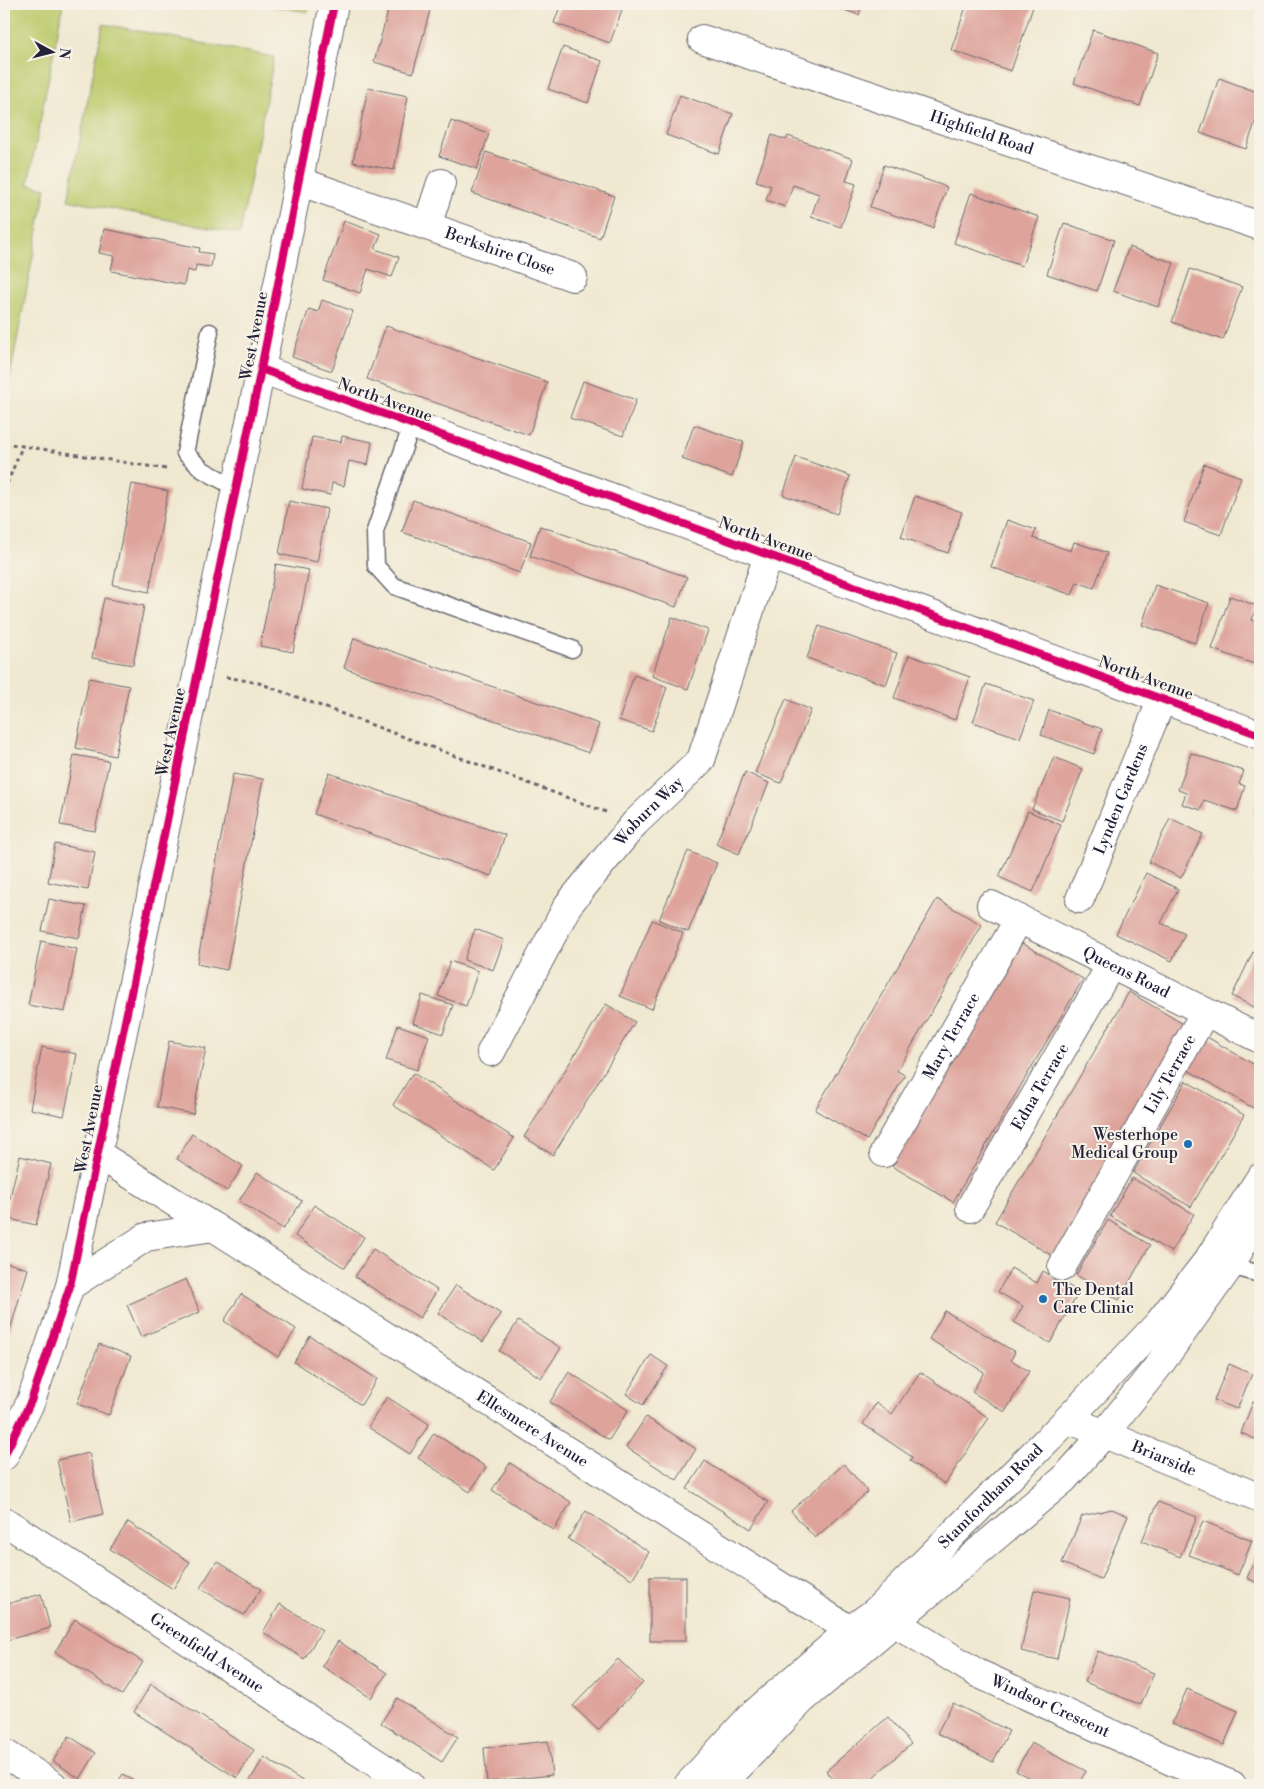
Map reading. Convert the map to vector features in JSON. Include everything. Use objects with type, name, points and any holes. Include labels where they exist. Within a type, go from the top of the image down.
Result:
[{"type":"street","name":"West Avenue","points":[[4,1456],[30,1401],[70,1286],[261,369],[334,4]]},
{"type":"street","name":"Highfield Road","points":[[702,39],[1260,226]]},
{"type":"street","name":"Berkshire Close","points":[[298,181],[573,277]]},
{"type":"street","name":"Berkshire Close","points":[[427,226],[441,183]]},
{"type":"street","name":"North Avenue","points":[[261,369],[1260,735]]},
{"type":"street","name":"Woburn Way","points":[[491,1052],[568,905],[635,823],[701,760],[768,555]]},
{"type":"street","name":"Lynden Gardens","points":[[1080,899],[1162,699]]},
{"type":"street","name":"Queens Road","points":[[991,905],[1260,1040]]},
{"type":"street","name":"Mary Terrace","points":[[884,1153],[1019,919]]},
{"type":"street","name":"Edna Terrace","points":[[970,1208],[1111,965]]},
{"type":"street","name":"Lily Terrace","points":[[1062,1267],[1205,1012]]},
{"type":"street","name":"Ellesmere Avenue","points":[[98,1154],[850,1630]]},
{"type":"street","name":"Stamfordham Road","points":[[688,1785],[750,1716],[850,1630],[884,1617],[1064,1479],[1104,1434],[1159,1365],[1219,1263],[1260,1178]]},
{"type":"street","name":"Stamfordham Road","points":[[721,1785],[884,1617],[1158,1324],[1219,1263],[1260,1215]]},
{"type":"street","points":[[70,1286],[146,1237],[214,1227]]},
{"type":"street","name":"Briarside","points":[[1068,1419],[1260,1498]]},
{"type":"street","name":"Greenfield Avenue","points":[[4,1521],[410,1785]]},
{"type":"street","name":"Windsor Crescent","points":[[884,1617],[977,1673],[1178,1764],[1232,1785]]},
{"type":"street","points":[[7,1761],[53,1785]]},
{"type":"lane","points":[[210,332],[184,453],[203,470],[236,488]]},
{"type":"lane","points":[[412,424],[375,531],[376,566],[394,586],[572,649]]},
{"type":"lane","points":[[1219,1263],[1260,1274]]},
{"type":"path","points":[[4,443],[169,469],[203,470]]},
{"type":"path","points":[[4,491],[22,447]]},
{"type":"path","points":[[197,672],[259,683],[635,823]]},
{"type":"green space","points":[[4,4],[63,4],[28,184],[46,188],[4,408]]},
{"type":"green space","points":[[259,4],[309,4],[308,12]]},
{"type":"green space","points":[[103,24],[274,57],[240,234],[68,200]]},
{"type":"building","points":[[390,4],[408,4],[430,10],[413,73],[374,62]]},
{"type":"building","points":[[561,4],[624,4],[610,43],[554,23]]},
{"type":"building","points":[[826,4],[863,4],[859,15]]},
{"type":"building","points":[[967,4],[1034,4],[1011,71],[951,50]]},
{"type":"building","points":[[1093,30],[1158,53],[1140,106],[1074,83]]},
{"type":"building","points":[[563,47],[602,61],[588,103],[548,89]]},
{"type":"building","points":[[1219,78],[1260,93],[1260,108],[1246,149],[1200,133]]},
{"type":"building","points":[[368,88],[408,96],[394,170],[353,162]]},
{"type":"building","points":[[680,95],[733,114],[719,154],[666,135]]},
{"type":"building","points":[[451,121],[489,134],[477,169],[439,156]]},
{"type":"building","points":[[772,135],[786,140],[788,136],[853,159],[846,181],[856,184],[841,227],[811,217],[819,194],[793,185],[785,207],[766,200],[771,186],[756,181]]},
{"type":"building","points":[[486,152],[614,196],[600,238],[472,193]]},
{"type":"building","points":[[884,165],[947,187],[933,228],[870,207]]},
{"type":"building","points":[[971,193],[1039,217],[1022,266],[954,243]]},
{"type":"building","points":[[344,221],[381,234],[375,249],[399,257],[392,277],[368,269],[360,293],[323,280]]},
{"type":"building","points":[[1064,223],[1114,240],[1097,291],[1047,274]]},
{"type":"building","points":[[104,229],[200,248],[199,252],[213,254],[211,267],[196,265],[195,272],[187,270],[184,285],[111,271],[114,256],[99,253]]},
{"type":"building","points":[[1129,247],[1174,263],[1158,307],[1113,291]]},
{"type":"building","points":[[1190,269],[1242,287],[1223,340],[1172,322]]},
{"type":"building","points":[[322,300],[353,311],[332,371],[292,357],[309,309],[318,312]]},
{"type":"building","points":[[386,326],[547,382],[529,435],[367,379]]},
{"type":"building","points":[[583,381],[636,400],[623,436],[570,418]]},
{"type":"building","points":[[694,425],[744,442],[732,477],[682,459]]},
{"type":"building","points":[[342,436],[372,442],[368,465],[349,461],[344,486],[332,483],[330,495],[302,489],[312,437],[341,442]]},
{"type":"building","points":[[796,457],[850,476],[837,514],[783,495]]},
{"type":"building","points":[[1204,464],[1241,477],[1221,535],[1184,522]]},
{"type":"building","points":[[132,484],[168,491],[149,592],[113,585]]},
{"type":"building","points":[[915,496],[962,512],[948,553],[901,537]]},
{"type":"building","points":[[413,500],[531,542],[520,573],[402,532]]},
{"type":"building","points":[[289,501],[327,509],[317,562],[279,554]]},
{"type":"building","points":[[1007,520],[1036,530],[1033,538],[1071,551],[1074,542],[1107,553],[1094,588],[1077,582],[1072,595],[991,567]]},
{"type":"building","points":[[540,526],[687,577],[676,607],[530,556]]},
{"type":"building","points":[[276,564],[309,570],[293,652],[260,646]]},
{"type":"building","points":[[1155,585],[1209,603],[1195,643],[1142,625]]},
{"type":"building","points":[[1230,596],[1257,606],[1252,620],[1260,623],[1260,666],[1212,649]]},
{"type":"building","points":[[104,598],[144,606],[133,665],[92,658]]},
{"type":"building","points":[[672,617],[708,630],[688,689],[652,676]]},
{"type":"building","points":[[819,626],[897,653],[886,685],[807,658]]},
{"type":"building","points":[[354,638],[599,724],[589,753],[344,668]]},
{"type":"building","points":[[909,655],[970,677],[955,720],[894,698]]},
{"type":"building","points":[[634,675],[667,687],[652,731],[619,720]]},
{"type":"building","points":[[89,678],[129,686],[115,756],[76,748]]},
{"type":"building","points":[[986,684],[1034,701],[1020,738],[973,722]]},
{"type":"building","points":[[786,699],[811,710],[781,783],[755,773]]},
{"type":"building","points":[[1049,710],[1102,729],[1094,754],[1041,735]]},
{"type":"building","points":[[1191,753],[1244,771],[1239,784],[1245,786],[1237,811],[1204,800],[1201,810],[1182,804],[1186,793],[1178,790]]},
{"type":"building","points":[[74,755],[109,761],[95,831],[60,825]]},
{"type":"building","points":[[1054,757],[1083,769],[1062,821],[1032,809]]},
{"type":"building","points":[[745,772],[769,783],[739,854],[716,844]]},
{"type":"building","points":[[329,773],[505,835],[491,876],[314,814]]},
{"type":"building","points":[[233,774],[263,779],[227,970],[197,964]]},
{"type":"building","points":[[1260,808],[1260,829],[1253,811]]},
{"type":"building","points":[[1028,811],[1061,825],[1033,892],[999,877]]},
{"type":"building","points":[[1170,818],[1203,834],[1181,878],[1149,862]]},
{"type":"building","points":[[55,844],[95,852],[88,890],[48,882]]},
{"type":"building","points":[[688,851],[717,863],[688,932],[659,920]]},
{"type":"building","points":[[1146,873],[1178,889],[1161,923],[1185,934],[1172,961],[1116,934]]},
{"type":"building","points":[[49,899],[86,906],[79,938],[42,931]]},
{"type":"building","points":[[937,899],[982,925],[897,1071],[905,1075],[867,1140],[815,1110]]},
{"type":"building","points":[[652,920],[683,933],[652,1009],[620,996]]},
{"type":"building","points":[[475,929],[504,940],[493,970],[464,960]]},
{"type":"building","points":[[41,941],[77,949],[65,1012],[28,1005]]},
{"type":"building","points":[[1022,943],[1083,979],[953,1202],[892,1166]]},
{"type":"building","points":[[1253,952],[1260,956],[1260,1010],[1232,996]]},
{"type":"building","points":[[450,961],[478,971],[466,1006],[438,996]]},
{"type":"building","points":[[1129,992],[1190,1028],[1056,1258],[995,1222]]},
{"type":"building","points":[[422,995],[453,1005],[443,1034],[413,1023]]},
{"type":"building","points":[[606,1004],[635,1022],[553,1155],[524,1137]]},
{"type":"building","points":[[398,1025],[429,1036],[417,1070],[386,1060]]},
{"type":"building","points":[[1207,1037],[1260,1068],[1260,1112],[1188,1070]]},
{"type":"building","points":[[169,1041],[206,1048],[193,1114],[157,1107]]},
{"type":"building","points":[[42,1047],[77,1054],[64,1116],[30,1109]]},
{"type":"building","points":[[413,1073],[514,1138],[494,1170],[393,1105]]},
{"type":"building","name":"Westerhope Medical Group","points":[[1186,1081],[1244,1115],[1191,1207],[1133,1173]]},
{"type":"building","points":[[192,1134],[243,1166],[227,1191],[177,1159]]},
{"type":"building","points":[[20,1156],[51,1164],[36,1225],[5,1218]]},
{"type":"building","points":[[257,1172],[302,1201],[283,1229],[239,1201]]},
{"type":"building","points":[[1132,1178],[1194,1214],[1171,1252],[1110,1216]]},
{"type":"building","points":[[314,1205],[364,1237],[345,1268],[295,1236]]},
{"type":"building","points":[[1108,1220],[1150,1245],[1119,1300],[1076,1275]]},
{"type":"building","points":[[373,1249],[437,1290],[420,1318],[355,1277]]},
{"type":"building","points":[[4,1262],[28,1269],[10,1330],[4,1328]]},
{"type":"building","name":"The Dental Care Clinic","points":[[1011,1268],[1037,1283],[1043,1271],[1079,1292],[1050,1343],[1014,1322],[1023,1306],[998,1292]]},
{"type":"building","points":[[186,1279],[200,1312],[141,1337],[127,1305]]},
{"type":"building","points":[[456,1285],[501,1314],[483,1342],[438,1313]]},
{"type":"building","points":[[241,1294],[296,1329],[278,1357],[224,1321]]},
{"type":"building","points":[[945,1311],[1015,1352],[1011,1360],[1029,1371],[1005,1412],[972,1392],[984,1372],[929,1339]]},
{"type":"building","points":[[518,1321],[561,1348],[541,1378],[499,1351]]},
{"type":"building","points":[[310,1336],[377,1379],[361,1405],[294,1362]]},
{"type":"building","points":[[99,1344],[131,1356],[109,1415],[77,1404]]},
{"type":"building","points":[[651,1355],[668,1366],[643,1405],[626,1394]]},
{"type":"building","points":[[1229,1364],[1252,1374],[1237,1409],[1214,1400]]},
{"type":"building","points":[[569,1372],[628,1410],[609,1440],[550,1402]]},
{"type":"building","points":[[920,1372],[989,1418],[945,1484],[910,1461],[912,1457],[863,1424],[876,1403],[892,1414]]},
{"type":"building","points":[[387,1397],[429,1424],[410,1454],[368,1427]]},
{"type":"building","points":[[1253,1402],[1260,1405],[1260,1441],[1241,1433]]},
{"type":"building","points":[[646,1417],[696,1449],[677,1480],[626,1447]]},
{"type":"building","points":[[434,1433],[486,1467],[470,1492],[418,1458]]},
{"type":"building","points":[[89,1453],[103,1514],[71,1522],[57,1460]]},
{"type":"building","points":[[705,1461],[768,1502],[751,1529],[687,1489]]},
{"type":"building","points":[[510,1463],[571,1502],[554,1530],[492,1490]]},
{"type":"building","points":[[844,1464],[868,1492],[815,1538],[791,1511]]},
{"type":"building","points":[[1158,1502],[1197,1517],[1180,1557],[1142,1541]]},
{"type":"building","points":[[1112,1509],[1128,1516],[1101,1579],[1062,1563],[1082,1516]]},
{"type":"building","points":[[586,1511],[649,1552],[632,1579],[568,1539]]},
{"type":"building","points":[[1203,1521],[1252,1541],[1238,1575],[1189,1555]]},
{"type":"building","points":[[128,1522],[190,1562],[173,1589],[110,1549]]},
{"type":"building","points":[[1260,1547],[1260,1584],[1247,1578]]},
{"type":"building","points":[[217,1561],[261,1589],[244,1615],[200,1588]]},
{"type":"building","points":[[650,1577],[686,1577],[686,1641],[650,1641]]},
{"type":"building","points":[[1034,1590],[1070,1598],[1057,1659],[1021,1651]]},
{"type":"building","points":[[41,1594],[50,1628],[4,1641],[4,1605]]},
{"type":"building","points":[[280,1604],[322,1630],[304,1659],[263,1632]]},
{"type":"building","points":[[75,1619],[143,1662],[122,1695],[55,1652]]},
{"type":"building","points":[[338,1641],[387,1673],[371,1698],[322,1666]]},
{"type":"building","points":[[1098,1651],[1154,1673],[1141,1705],[1085,1682]]},
{"type":"building","points":[[618,1659],[643,1683],[598,1730],[573,1706]]},
{"type":"building","points":[[151,1684],[254,1750],[237,1778],[134,1712]]},
{"type":"building","points":[[1187,1689],[1238,1711],[1224,1745],[1172,1723]]},
{"type":"building","points":[[397,1698],[458,1737],[442,1762],[381,1723]]},
{"type":"building","points":[[953,1703],[1009,1731],[993,1762],[937,1733]]},
{"type":"building","points":[[888,1717],[911,1744],[864,1785],[839,1785],[826,1771]]},
{"type":"building","points":[[69,1736],[96,1753],[80,1779],[53,1761]]},
{"type":"building","points":[[548,1741],[552,1775],[487,1782],[484,1748]]},
{"type":"building","points":[[1031,1743],[1086,1771],[1078,1785],[1044,1785],[1016,1771]]},
{"type":"building","points":[[264,1757],[309,1785],[254,1785],[249,1782]]},
{"type":"building","points":[[123,1774],[140,1785],[116,1785]]},
{"type":"cycle path","points":[[4,1456],[31,1401],[70,1286],[261,369],[334,4]]},
{"type":"cycle path","points":[[261,369],[1260,735]]},
{"type":"place","name":"Westerhope Medical Group","points":[[1188,1144]]},
{"type":"place","name":"The Dental Care Clinic","points":[[1043,1299]]}]
